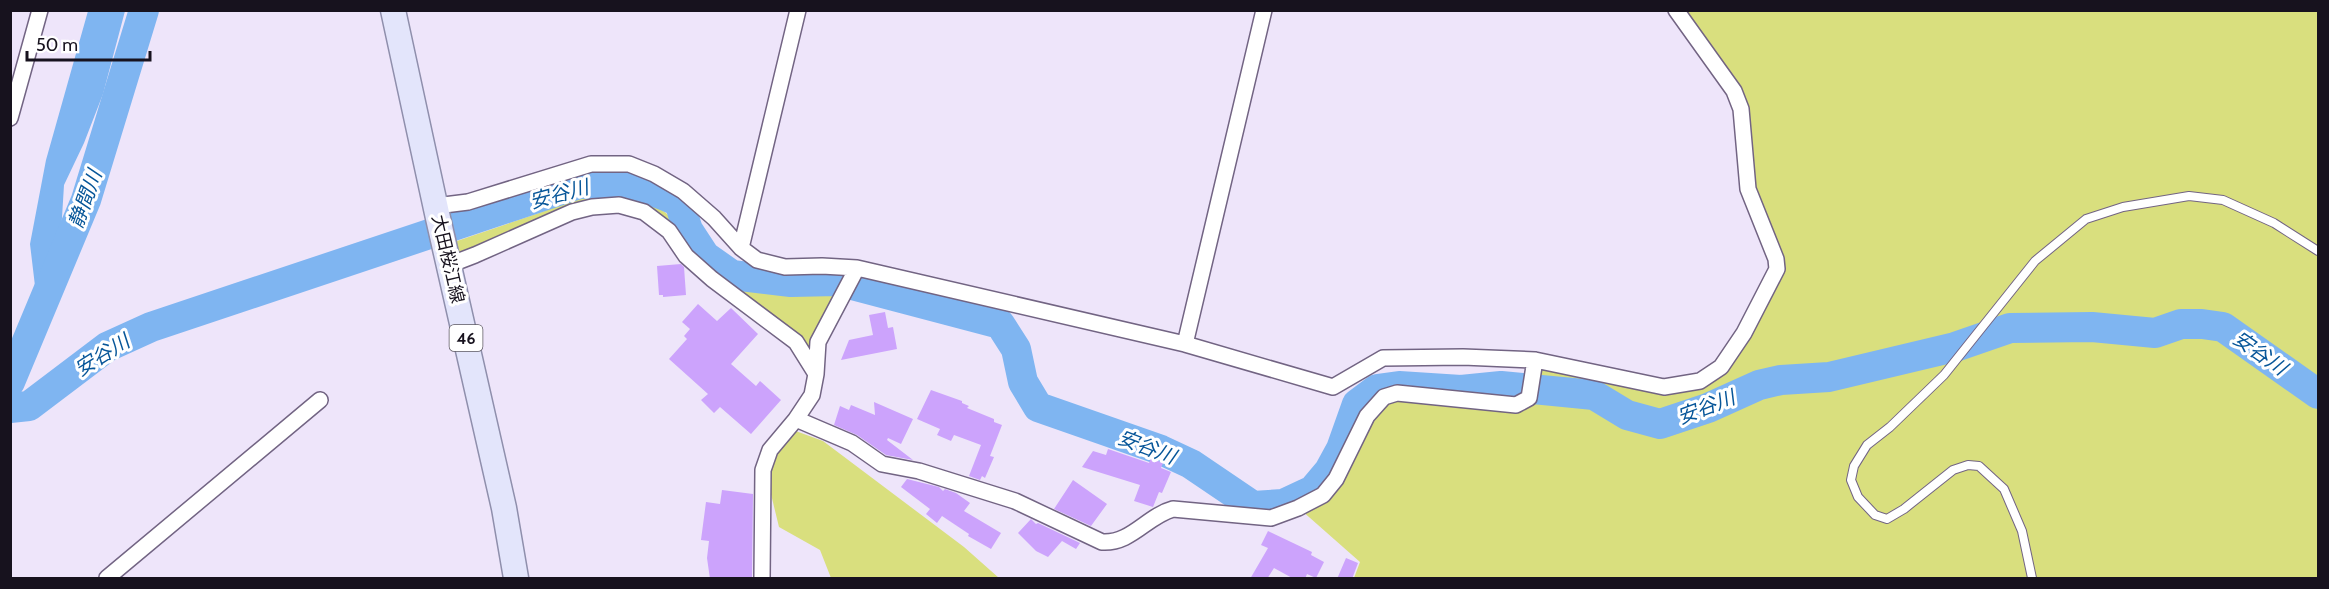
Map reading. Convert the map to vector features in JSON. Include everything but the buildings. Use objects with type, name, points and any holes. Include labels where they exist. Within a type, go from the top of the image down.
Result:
[{"type":"main road","name":"大田桜江線","points":[[393,10],[504,508],[516,579]]},
{"type":"street","points":[[10,118],[40,10]]},
{"type":"street","points":[[741,248],[798,10]]},
{"type":"street","points":[[1185,344],[1264,10]]},
{"type":"street","points":[[437,212],[591,164],[629,164],[654,174],[684,191],[714,218],[741,248],[757,260],[785,267],[822,266],[856,270],[1185,344],[1334,387],[1383,358],[1463,357],[1534,364],[1664,387],[1700,381],[1720,367],[1744,333],[1777,269],[1776,259],[1748,189],[1741,109],[1734,91],[1676,10]]},
{"type":"street","points":[[448,259],[572,212],[592,207],[619,205],[644,212],[669,231],[686,256],[703,271],[796,342],[816,374]]},
{"type":"street","points":[[762,579],[763,470],[770,450],[796,419],[812,395],[818,342],[856,270]]},
{"type":"street","points":[[796,419],[852,443],[882,464],[919,471],[1015,501],[1102,542],[1114,543],[1134,533],[1162,512],[1173,509],[1271,518],[1298,508],[1323,495],[1336,479],[1367,416],[1384,397],[1397,393],[1414,393],[1516,405],[1529,398],[1534,364]]},
{"type":"street","points":[[107,579],[320,400]]},
{"type":"lane","points":[[2032,579],[2022,531],[2004,489],[1979,466],[1968,465],[1953,470],[1904,509],[1887,519],[1875,515],[1858,497],[1851,480],[1854,466],[1867,445],[1890,427],[1944,375],[2035,261],[2086,219],[2122,207],[2189,196],[2223,200],[2274,223],[2319,251]]},
{"type":"green space","points":[[1678,11],[2318,11],[2318,578],[1354,578],[1360,562],[1301,510],[1324,499],[1372,413],[1393,398],[1514,408],[1540,367],[1666,390],[1706,383],[1779,271],[1752,188],[1746,110]]},
{"type":"green space","points":[[591,192],[624,193],[646,199],[666,213],[684,232],[696,253],[728,279],[752,280],[777,286],[843,290],[809,350],[620,201],[459,253],[454,242],[545,211],[564,201]]},
{"type":"green space","points":[[793,430],[823,441],[964,547],[999,578],[831,578],[820,550],[779,527],[768,482],[773,453]]},
{"type":"water","points":[[88,11],[125,11],[103,94],[84,143],[64,185],[60,250],[11,411],[11,358],[22,338],[35,286],[30,244],[46,160]]},
{"type":"waterway","name":"静間川","points":[[10,382],[86,200],[144,10]]},
{"type":"waterway","name":"安谷川","points":[[10,408],[29,406],[107,347],[151,327],[579,184],[608,183],[641,187],[679,202],[688,230],[705,256],[732,275],[791,282],[837,281],[1000,324],[1016,349],[1023,382],[1038,407],[1161,450],[1191,464],[1253,506],[1283,504],[1313,490],[1329,471],[1341,449],[1357,404],[1377,389],[1399,386],[1461,390],[1501,386],[1594,395],[1627,415],[1660,424],[1708,408],[1759,385],[1781,380],[1829,377],[1955,347],[2010,328],[2092,327],[2155,333],[2181,324],[2202,324],[2223,327],[2318,394]]}]
